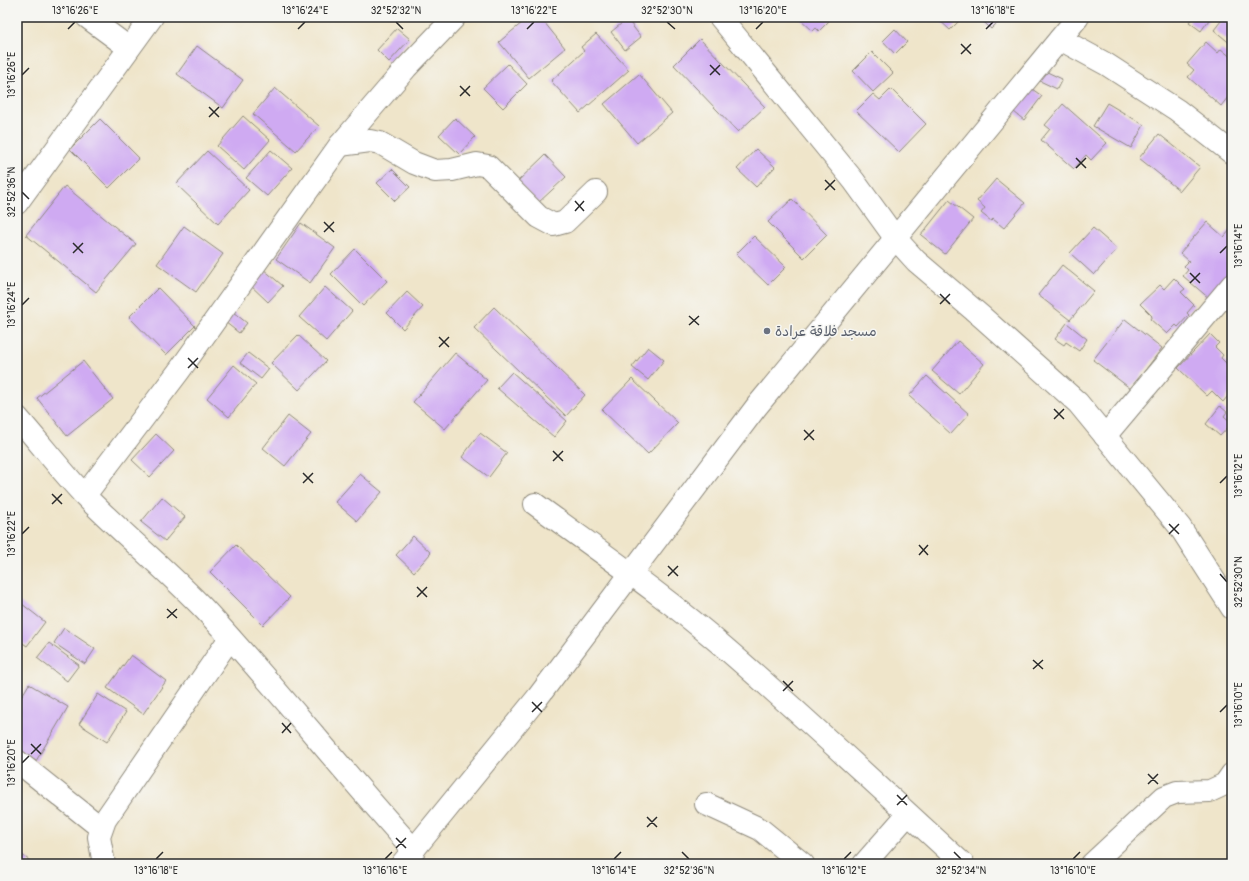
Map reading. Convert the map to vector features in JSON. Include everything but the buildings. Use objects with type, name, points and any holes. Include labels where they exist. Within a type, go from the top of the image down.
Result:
[{"type":"street","points":[[87,17],[129,48]]},
{"type":"street","points":[[17,203],[152,17]]},
{"type":"street","points":[[720,17],[854,181],[896,239],[916,261],[982,317],[1078,403],[1180,528],[1232,608]]},
{"type":"street","points":[[17,417],[84,495],[173,579],[230,638],[365,796],[408,857],[538,697],[757,406],[1078,17]]},
{"type":"street","points":[[84,495],[179,371],[340,145],[406,68],[454,18]]},
{"type":"street","points":[[1060,39],[1106,64],[1177,110],[1232,153]]},
{"type":"street","points":[[340,145],[370,141],[380,143],[414,163],[435,171],[452,170],[477,164],[488,166],[539,217],[554,225],[565,222],[596,192]]},
{"type":"street","points":[[1105,436],[1232,285]]},
{"type":"street","points":[[535,504],[681,612],[725,648],[829,740],[963,864]]},
{"type":"street","points":[[104,864],[99,837],[101,828],[230,638]]},
{"type":"street","points":[[17,761],[101,828]]},
{"type":"street","points":[[1092,864],[1164,797],[1177,792],[1210,791],[1225,784],[1232,774]]},
{"type":"street","points":[[706,804],[760,830],[803,864]]},
{"type":"street","points":[[864,864],[908,814]]},
{"type":"place","name":"مسجد فلاقة عرادة","points":[[767,331]]}]
